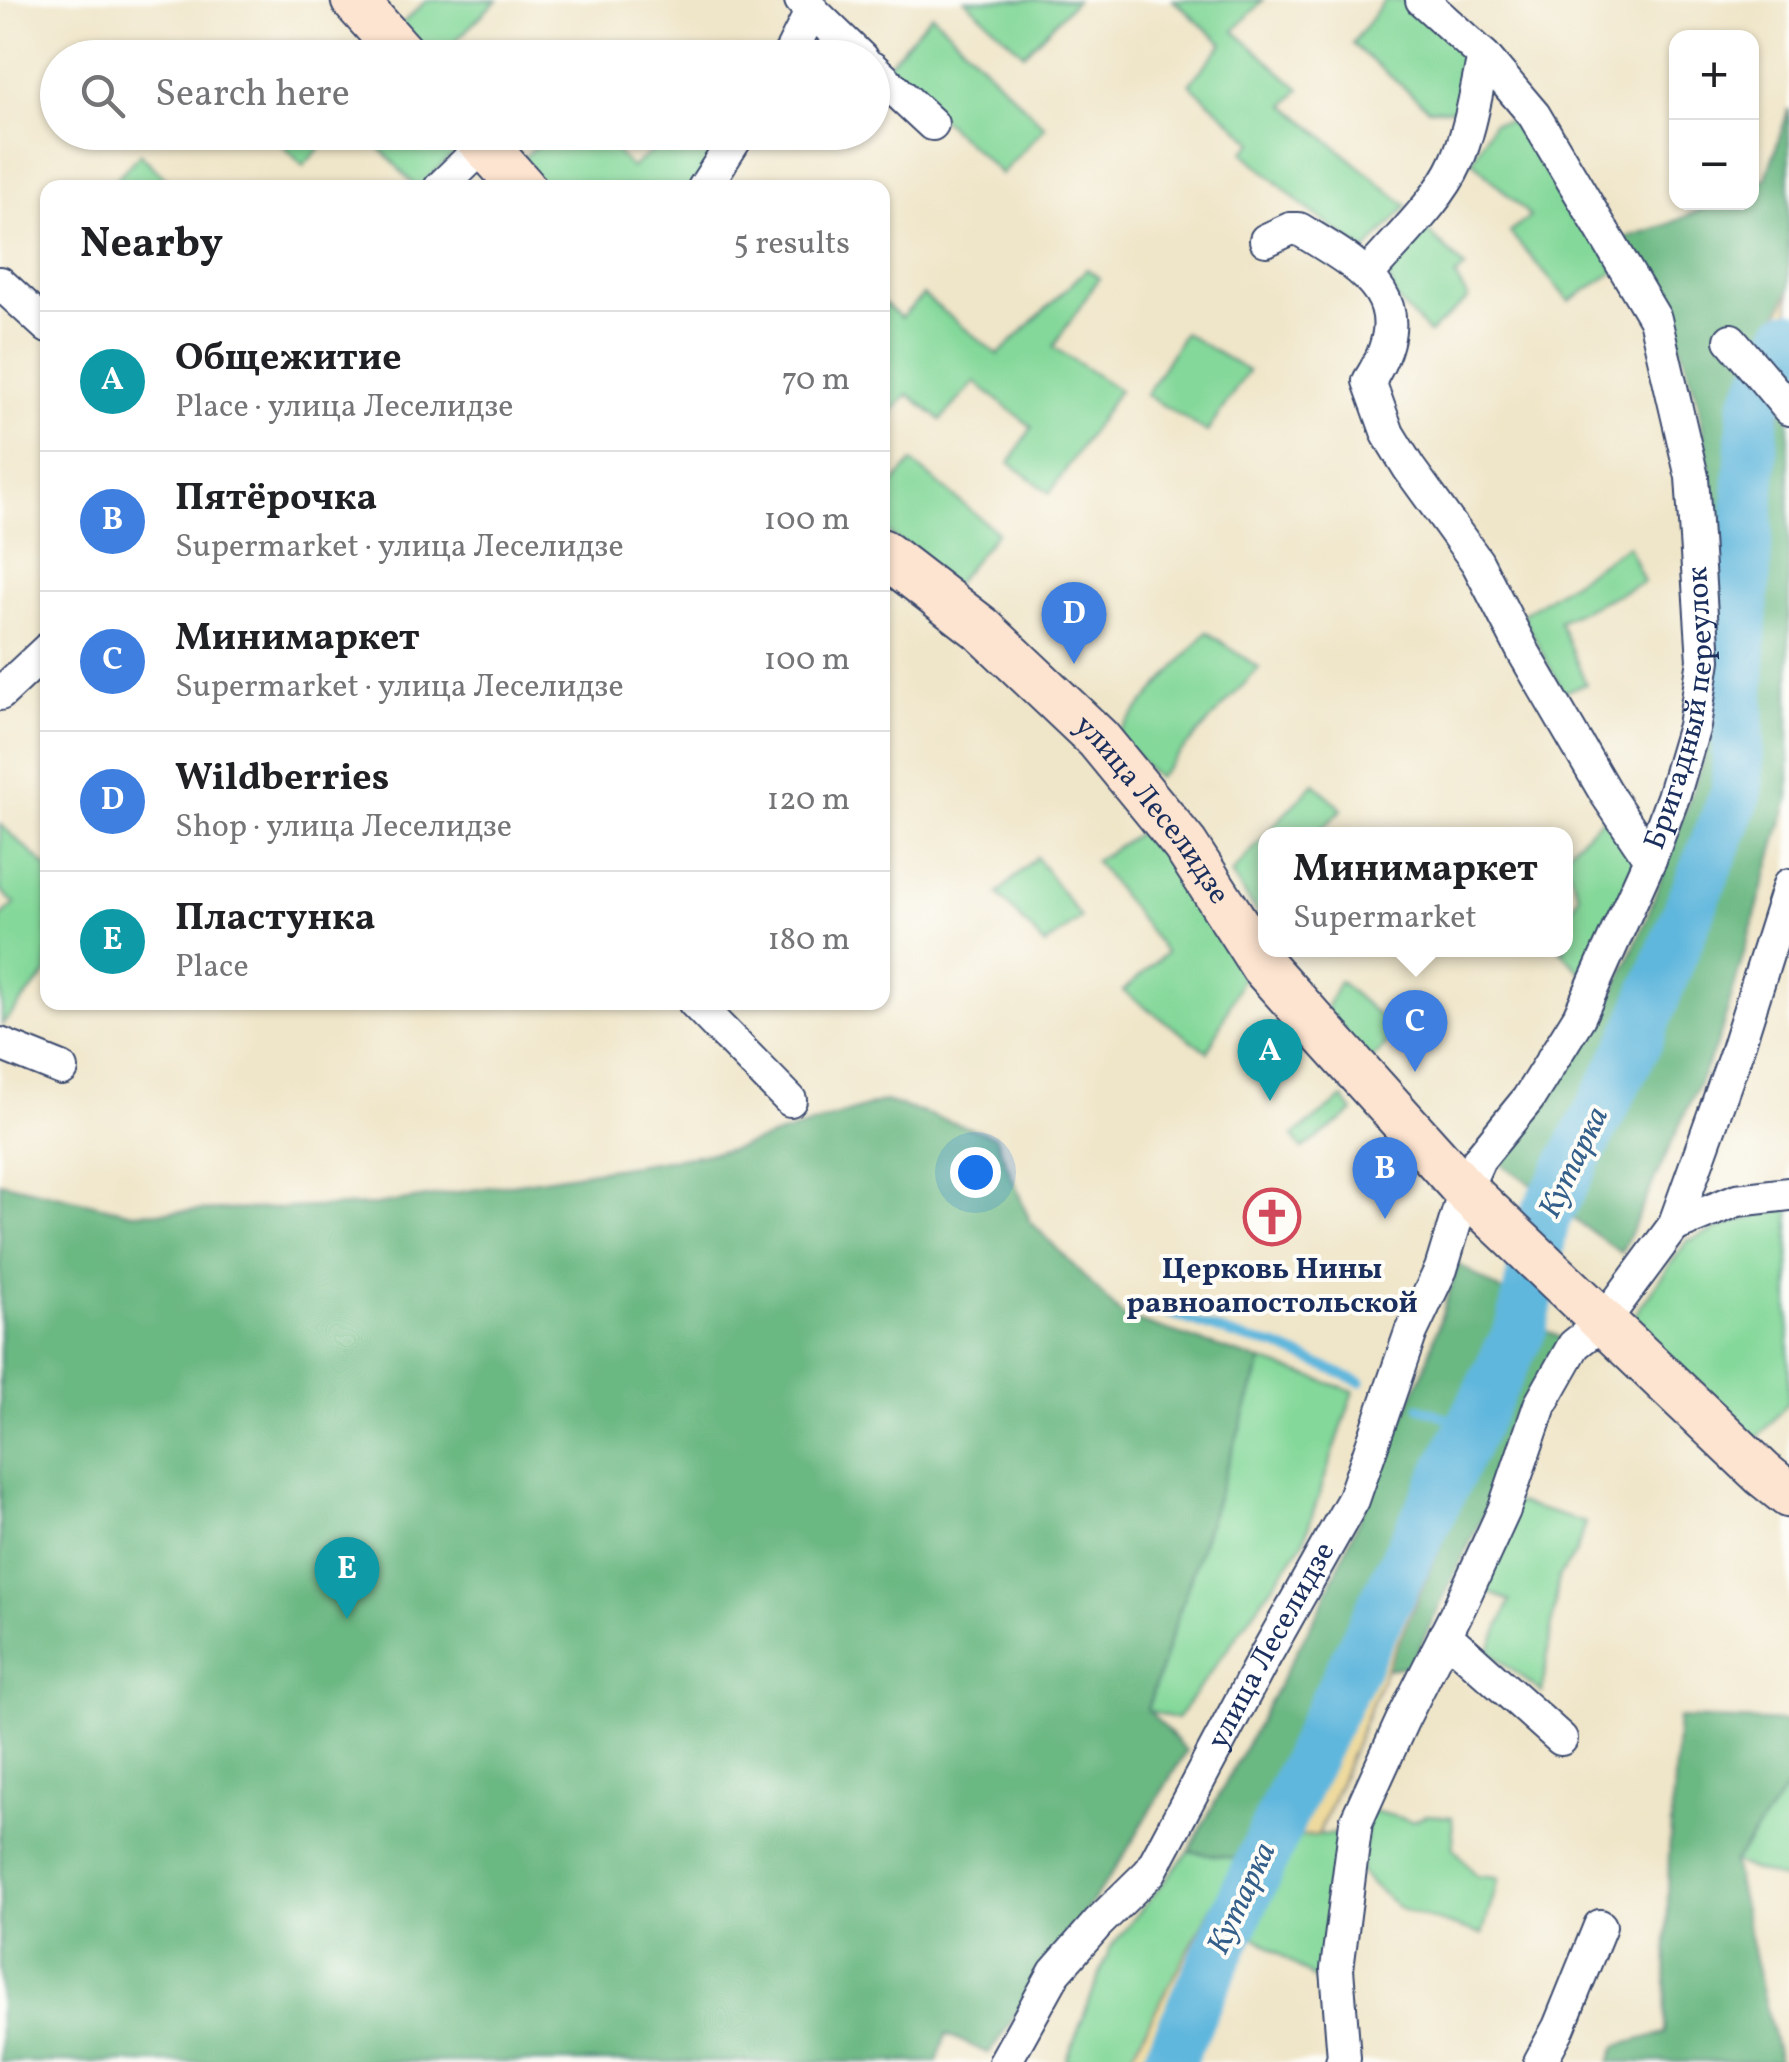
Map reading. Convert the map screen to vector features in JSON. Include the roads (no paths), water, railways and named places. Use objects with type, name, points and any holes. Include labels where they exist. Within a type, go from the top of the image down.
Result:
[{"type":"street","points":[[354,0],[390,40]]},
{"type":"street","name":"Бригадный переулок","points":[[1422,0],[1484,56],[1534,115],[1655,319],[1692,476],[1704,660],[1694,726],[1650,859]]},
{"type":"street","points":[[794,40],[806,5],[843,40]]},
{"type":"street","points":[[1266,240],[1298,229],[1368,274],[1438,192],[1456,164],[1484,56]]},
{"type":"street","points":[[890,85],[932,124]]},
{"type":"street","points":[[446,180],[470,150]]},
{"type":"street","points":[[489,150],[516,180]]},
{"type":"street","points":[[709,180],[728,150]]},
{"type":"street","name":"Бригадный переулок","points":[[1368,274],[1384,295],[1388,318],[1387,342],[1380,364],[1368,381],[1388,434],[1477,562],[1560,715],[1650,859]]},
{"type":"street","points":[[0,282],[40,320]]},
{"type":"street","points":[[1731,340],[1789,409]]},
{"type":"street","name":"улица Леселидзе","points":[[890,558],[982,630],[1098,739],[1185,845],[1258,957]]},
{"type":"street","points":[[0,694],[40,656]]},
{"type":"street","name":"улица Леселидзе","points":[[1005,2062],[1055,1972],[1098,1922],[1150,1872],[1258,1667],[1353,1500],[1411,1332],[1474,1199],[1479,1159],[1528,1099],[1580,1017],[1650,859]]},
{"type":"street","points":[[1674,1226],[1736,1056],[1789,886]]},
{"type":"street","name":"улица Леселидзе","points":[[1258,957],[1474,1199]]},
{"type":"street","points":[[702,1010],[790,1100]]},
{"type":"street","points":[[0,1044],[62,1069]]},
{"type":"street","points":[[1342,2062],[1337,1969],[1356,1822],[1504,1510],[1540,1405],[1591,1310],[1674,1226],[1737,1200],[1789,1194]]},
{"type":"street","points":[[1474,1199],[1789,1495]]},
{"type":"street","points":[[1445,1635],[1561,1739]]},
{"type":"street","points":[[1540,2062],[1600,1926]]},
{"type":"waterway","name":"Кутарка","points":[[1168,2062],[1321,1731],[1522,1326],[1544,1219],[1636,1042],[1737,791],[1754,407],[1789,337]]},
{"type":"waterway","points":[[1132,1308],[1158,1310],[1276,1346],[1361,1382]]},
{"type":"waterway","points":[[1419,1407],[1472,1428]]},
{"type":"place","name":"Wildberries","points":[[1074,664]]},
{"type":"place","name":"Минимаркет","points":[[1415,1072]]},
{"type":"place","name":"Общежитие","points":[[1270,1101]]},
{"type":"place","name":"Церковь Нины равноапостольской","points":[[1272,1217]]},
{"type":"place","name":"Пятёрочка","points":[[1385,1219]]},
{"type":"place","name":"Пластунка","points":[[347,1619]]}]
